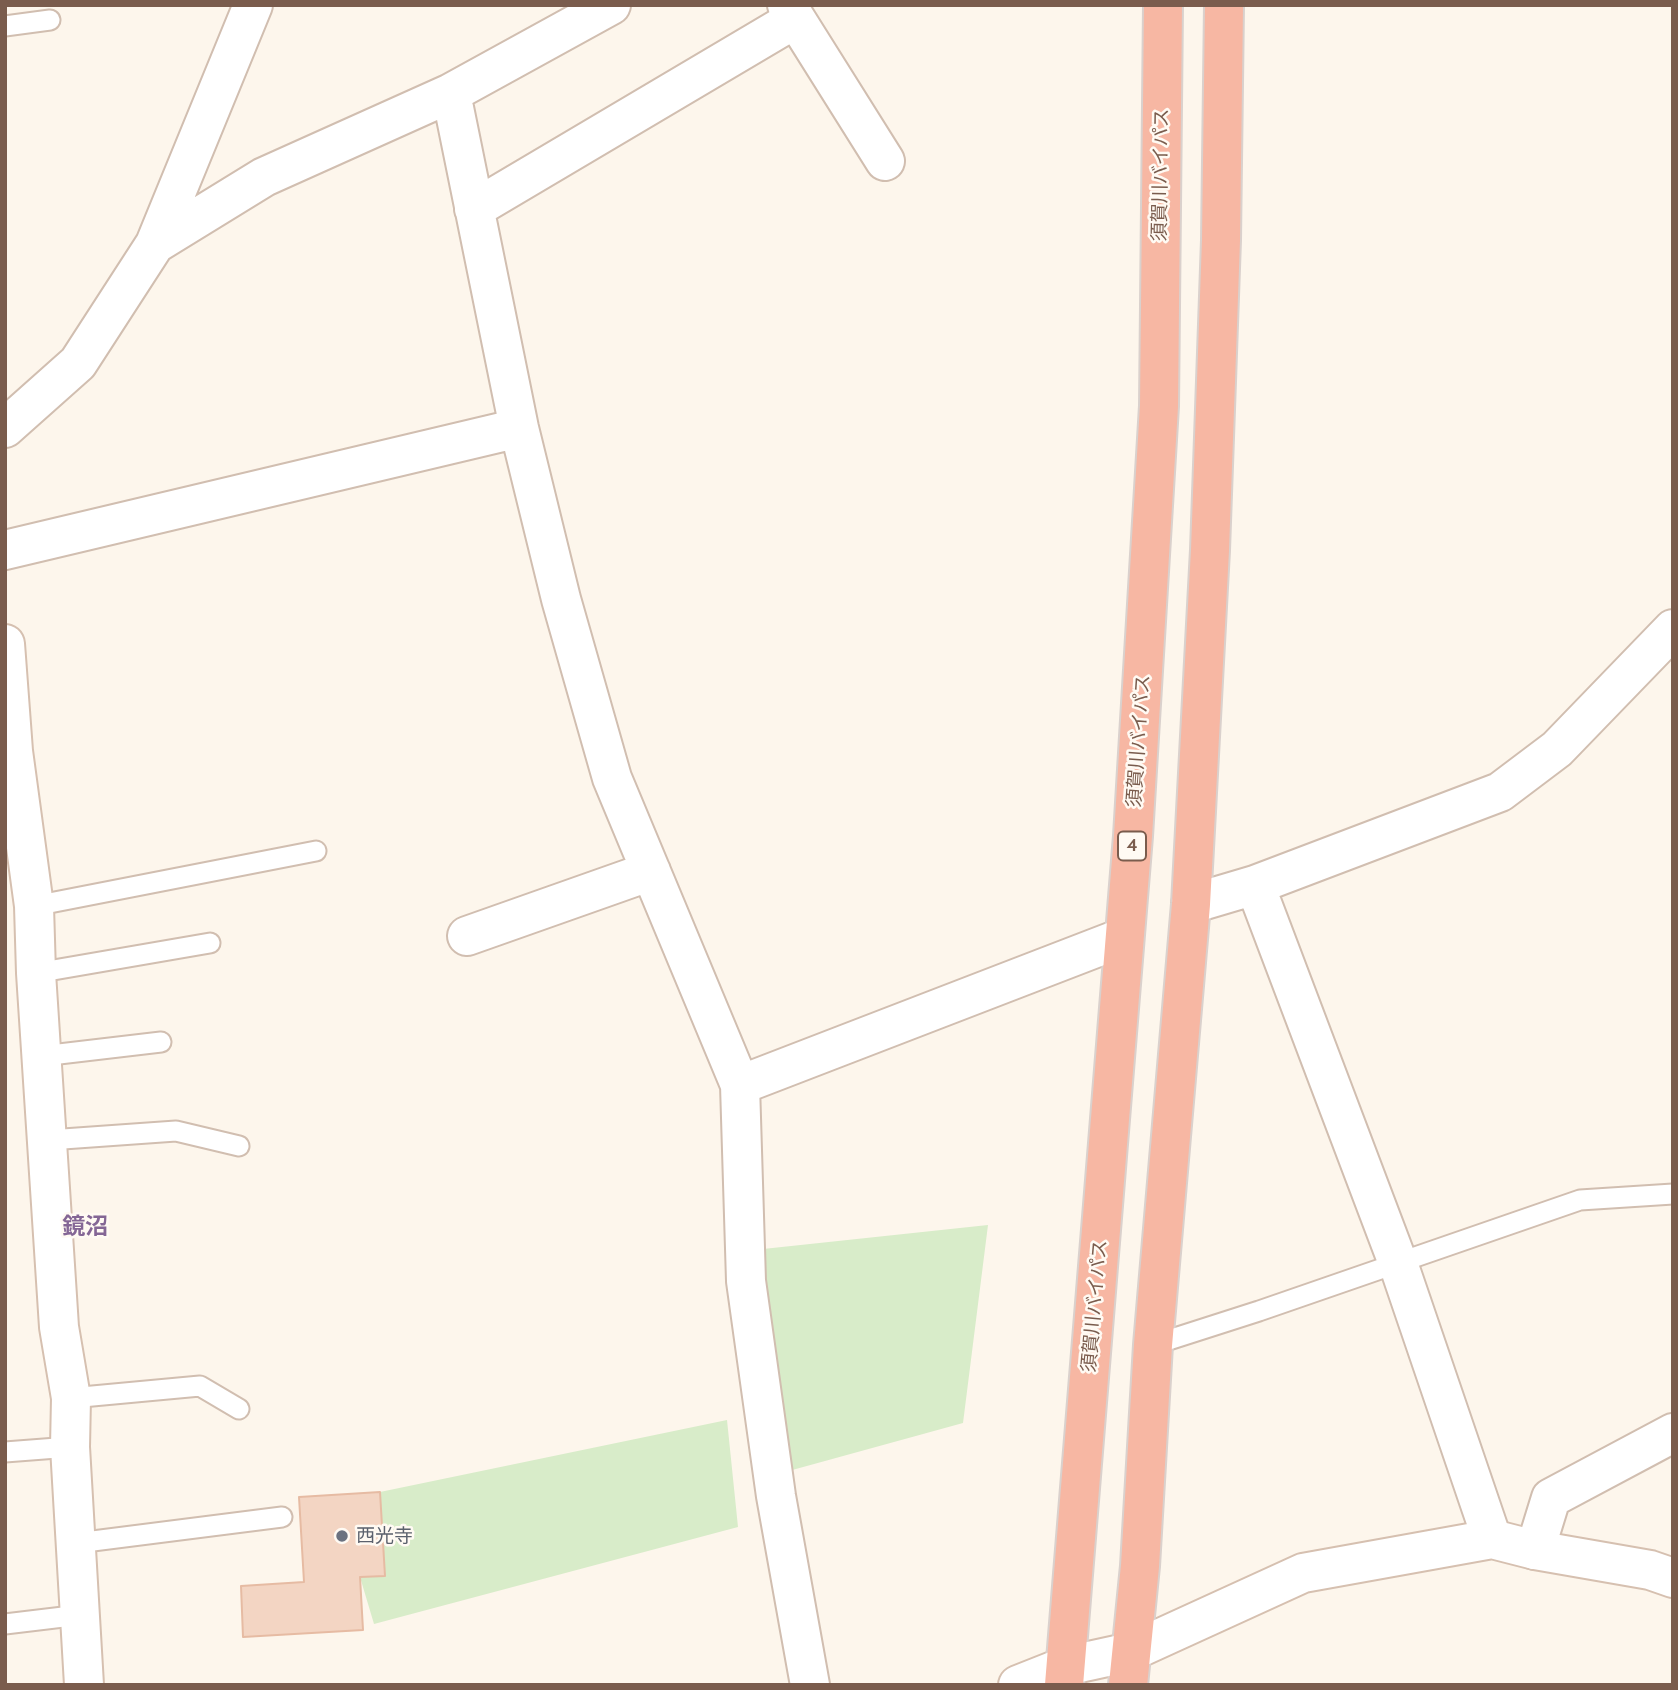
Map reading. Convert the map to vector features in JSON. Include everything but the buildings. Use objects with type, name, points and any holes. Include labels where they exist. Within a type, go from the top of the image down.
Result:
[{"type":"highway","name":"須賀川バイパス","points":[[1065,1675],[1124,937],[1159,406],[1163,5]]},
{"type":"highway","points":[[1129,1668],[1140,1566],[1153,1345],[1192,904],[1210,550],[1221,240],[1224,5]]},
{"type":"street","points":[[5,428],[78,363],[155,244],[253,5]]},
{"type":"street","points":[[155,244],[264,177],[451,93],[607,6]]},
{"type":"street","points":[[474,209],[791,12],[885,161]]},
{"type":"street","points":[[451,93],[519,428],[561,599],[612,778],[740,1085],[746,1281],[776,1496],[810,1685]]},
{"type":"street","points":[[5,550],[519,428]]},
{"type":"street","points":[[1192,904],[1255,885],[1500,792],[1556,749],[1673,629]]},
{"type":"street","points":[[5,644],[9,751],[34,906],[59,1327],[71,1398],[70,1447],[84,1685]]},
{"type":"street","points":[[467,936],[651,871]]},
{"type":"street","points":[[1255,885],[1398,1263],[1492,1539]]},
{"type":"street","points":[[740,1085],[1124,937]]},
{"type":"street","points":[[1535,1550],[1551,1498],[1673,1433]]},
{"type":"street","points":[[1018,1685],[1065,1675],[1129,1668],[1303,1573],[1492,1539],[1535,1550],[1650,1570],[1673,1578]]},
{"type":"lane","points":[[5,26],[50,20]]},
{"type":"lane","points":[[34,906],[316,851]]},
{"type":"lane","points":[[36,973],[209,943]]},
{"type":"lane","points":[[42,1056],[161,1042]]},
{"type":"lane","points":[[48,1140],[176,1131],[239,1146]]},
{"type":"lane","points":[[1153,1345],[1580,1200],[1673,1194]]},
{"type":"lane","points":[[71,1398],[200,1386],[239,1409]]},
{"type":"lane","points":[[5,1452],[70,1447]]},
{"type":"lane","points":[[77,1543],[282,1517]]},
{"type":"lane","points":[[5,1625],[79,1615]]},
{"type":"green space","points":[[988,1225],[963,1423],[785,1472],[763,1249]]},
{"type":"green space","points":[[727,1420],[738,1527],[374,1624],[360,1577],[384,1576],[380,1492]]},
{"type":"place","name":"西光寺","points":[[342,1536]]},
{"type":"district","name":"鏡沼","points":[[85,1227]]}]
